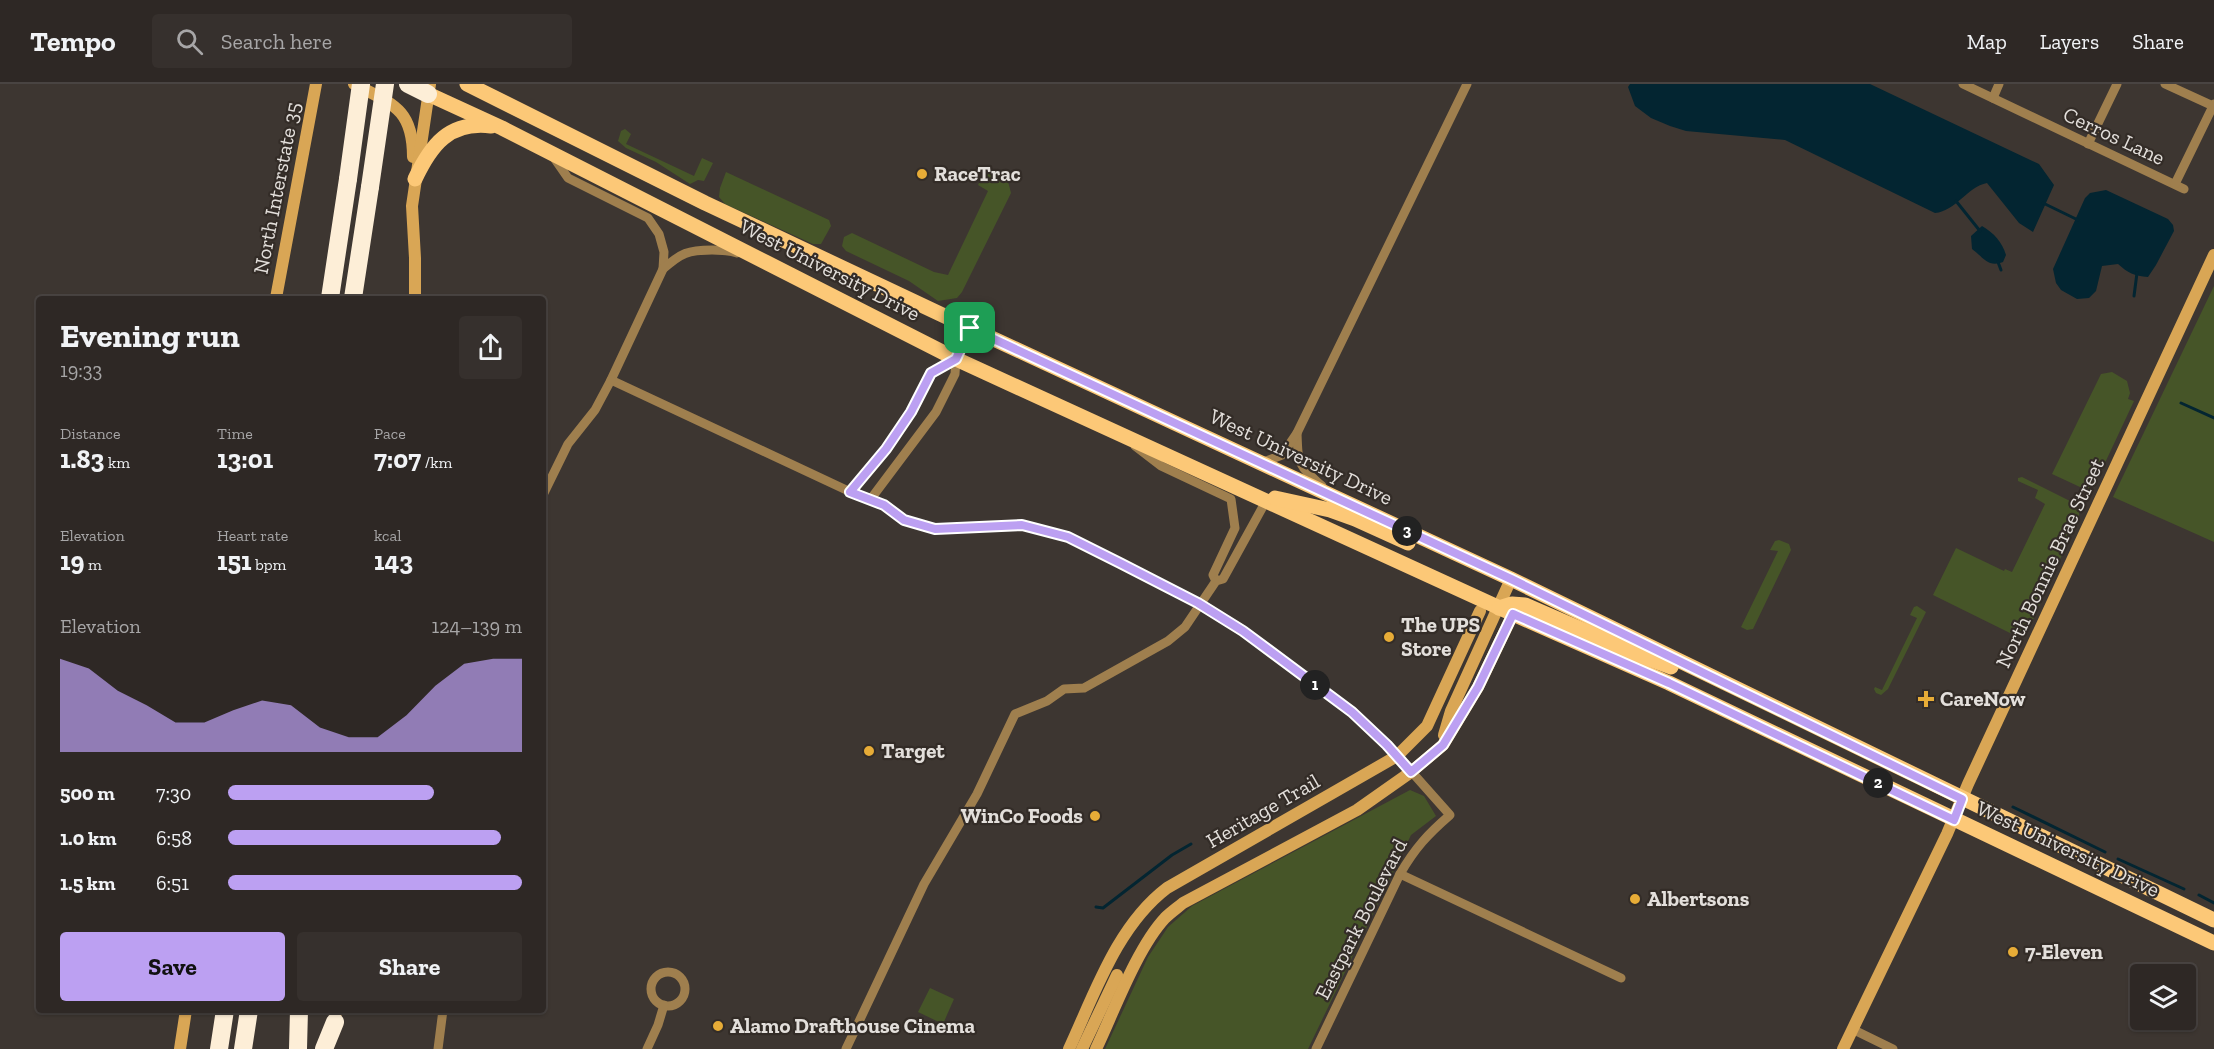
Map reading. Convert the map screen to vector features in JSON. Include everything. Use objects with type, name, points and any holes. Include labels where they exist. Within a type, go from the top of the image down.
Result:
[{"type":"highway","points":[[330,296],[361,84]]},
{"type":"highway","points":[[353,296],[385,84]]},
{"type":"highway","name":"West University Drive","points":[[408,84],[429,89]]},
{"type":"highway","points":[[219,1049],[225,1013]]},
{"type":"highway","points":[[243,1049],[249,1013]]},
{"type":"highway","points":[[298,1049],[299,1013]]},
{"type":"highway","points":[[324,1049],[336,1016]]},
{"type":"main road","name":"North Interstate 35","points":[[276,296],[316,84]]},
{"type":"main road","points":[[354,84],[398,109],[410,126],[413,145],[412,206],[416,296]]},
{"type":"main road","name":"West University Drive","points":[[467,84],[705,203],[1511,579],[2214,920]]},
{"type":"main road","points":[[412,206],[429,89]]},
{"type":"main road","name":"West University Drive","points":[[429,89],[956,359],[1506,611],[1669,683],[2214,943]]},
{"type":"main road","points":[[415,179],[432,148],[452,131],[475,125],[502,128]]},
{"type":"main road","points":[[693,226],[705,203]]},
{"type":"main road","name":"North Bonnie Brae Street","points":[[1843,1049],[1954,820],[2214,255]]},
{"type":"main road","points":[[1245,491],[1346,516],[1487,578],[1511,579]]},
{"type":"main road","points":[[1336,533],[1338,540],[1345,548],[1462,599],[1480,611],[1506,611],[1512,604],[1525,604],[1647,658],[1676,668],[1702,672]]},
{"type":"main road","name":"Heritage Trail","points":[[1096,1049],[1133,969],[1165,917],[1183,903],[1357,810],[1411,772],[1438,749],[1451,711],[1506,611],[1511,579]]},
{"type":"main road","name":"Heritage Trail","points":[[1069,1049],[1106,970],[1139,913],[1153,898],[1397,756],[1427,726],[1480,611]]},
{"type":"main road","points":[[1082,1049],[1117,975]]},
{"type":"main road","points":[[180,1049],[186,1013]]},
{"type":"main road","points":[[331,1049],[336,1016]]},
{"type":"street","points":[[1261,464],[1282,455],[1297,433],[1467,84]]},
{"type":"street","name":"Cerros Lane","points":[[1963,84],[2180,186],[2213,105]]},
{"type":"street","points":[[1993,98],[1999,84]]},
{"type":"street","points":[[2088,144],[2117,84]]},
{"type":"street","points":[[2165,84],[2213,105]]},
{"type":"street","points":[[546,489],[568,444],[595,410],[611,380],[663,269],[664,252],[659,234],[648,218],[568,178],[551,153]]},
{"type":"street","points":[[663,269],[675,258],[693,250],[730,250],[773,266]]},
{"type":"street","points":[[870,500],[936,412],[955,374],[956,359],[970,328]]},
{"type":"street","points":[[850,492],[886,449],[911,412],[931,373],[956,359]]},
{"type":"street","points":[[611,380],[850,492],[884,505],[904,520],[935,529],[1022,525],[1068,537],[1201,605],[1243,631],[1352,712],[1411,772]]},
{"type":"street","points":[[1119,433],[1161,466],[1231,499],[1235,528],[1213,575],[1216,581]]},
{"type":"street","points":[[1297,433],[1298,454],[1303,469],[1335,497]]},
{"type":"street","points":[[846,1049],[924,884],[977,794],[1015,714],[1047,701],[1064,689],[1084,688],[1168,641],[1185,627],[1216,581],[1223,579],[1266,501]]},
{"type":"street","name":"Eastpark Boulevard","points":[[1316,1049],[1400,874],[1426,835],[1450,815],[1411,772]]},
{"type":"street","points":[[1400,874],[1621,978]]},
{"type":"street","points":[[660,969],[685,975],[686,990],[682,999],[674,1005],[664,1005],[655,1000],[651,991],[653,981],[660,969]]},
{"type":"street","points":[[647,1049],[664,1005]]},
{"type":"street","points":[[438,1049],[443,1013]]},
{"type":"street","points":[[1852,1029],[1893,1049]]},
{"type":"green space","points":[[625,129],[631,134],[626,144],[694,176],[702,158],[713,163],[704,181],[698,180],[690,184],[656,162],[626,148],[618,141],[621,131]]},
{"type":"green space","points":[[726,172],[829,220],[831,226],[821,244],[813,244],[725,204],[719,197]]},
{"type":"green space","points":[[984,172],[1008,181],[1011,193],[957,298],[938,301],[909,281],[846,251],[842,246],[844,237],[852,233],[934,272],[948,275],[988,191],[978,185]]},
{"type":"green space","points":[[2214,286],[2214,542],[2113,497]]},
{"type":"green space","points":[[2112,372],[2127,381],[2130,393],[2128,399],[2134,401],[2096,482],[2088,489],[2052,474],[2101,374]]},
{"type":"green space","points":[[2022,477],[2074,503],[2079,510],[2079,517],[2027,633],[2010,633],[1933,595],[1956,548],[2004,571],[2005,569],[2012,572],[2045,504],[2035,498],[2038,490],[2018,481],[2018,478]]},
{"type":"green space","points":[[1779,540],[1789,544],[1791,550],[1753,629],[1747,630],[1741,627],[1778,551],[1770,550],[1775,541]]},
{"type":"green space","points":[[1917,606],[1926,612],[1888,689],[1881,695],[1876,693],[1875,687],[1882,690],[1917,618],[1910,615]]},
{"type":"green space","points":[[1410,790],[1424,796],[1436,816],[1411,835],[1308,1049],[1105,1049],[1148,957],[1168,927],[1192,906]]},
{"type":"green space","points":[[930,988],[954,999],[943,1024],[918,1012]]},
{"type":"water","points":[[1630,84],[1870,84],[2039,164],[2054,185],[2033,232],[2019,223],[1987,183],[1973,189],[1949,208],[1935,213],[1785,140],[1686,131],[1651,118],[1635,106],[1628,87]]},
{"type":"water","points":[[2106,190],[2168,219],[2174,231],[2148,277],[2132,274],[2118,264],[2102,266],[2096,291],[2089,298],[2077,299],[2061,290],[2056,283],[2053,269],[2085,198],[2090,193]]},
{"type":"water","points":[[1982,226],[2000,242],[2006,255],[2003,262],[1990,263],[1972,249],[1971,236]]},
{"type":"waterway","points":[[1956,201],[1980,231]]},
{"type":"waterway","points":[[2043,203],[2078,220]]},
{"type":"waterway","points":[[1998,262],[2001,270]]},
{"type":"waterway","points":[[2134,296],[2137,273]]},
{"type":"waterway","points":[[2181,403],[2214,418]]},
{"type":"waterway","points":[[2013,807],[2105,852]]},
{"type":"waterway","points":[[1096,907],[1103,908],[1172,855],[1191,844]]},
{"type":"waterway","points":[[2118,859],[2184,889]]},
{"type":"waterway","points":[[2199,895],[2214,903]]},
{"type":"place","name":"RaceTrac","points":[[922,174]]},
{"type":"place","name":"The UPS Store","points":[[1389,637]]},
{"type":"place","name":"CareNow","points":[[1926,699]]},
{"type":"place","name":"Target","points":[[869,751]]},
{"type":"place","name":"WinCo Foods","points":[[1095,816]]},
{"type":"place","name":"Albertsons","points":[[1635,899]]},
{"type":"place","name":"7-Eleven","points":[[2013,952]]},
{"type":"place","name":"Alamo Drafthouse Cinema","points":[[718,1026]]},
{"type":"route","points":[[970,328],[1511,579],[1962,799],[1954,820],[1669,683],[1513,614],[1478,687],[1443,745],[1411,772],[1387,745],[1352,712],[1243,631],[1198,603],[1068,537],[1022,525],[935,529],[904,520],[884,505],[850,492],[886,449],[911,412],[931,373],[956,359],[970,328]]}]
